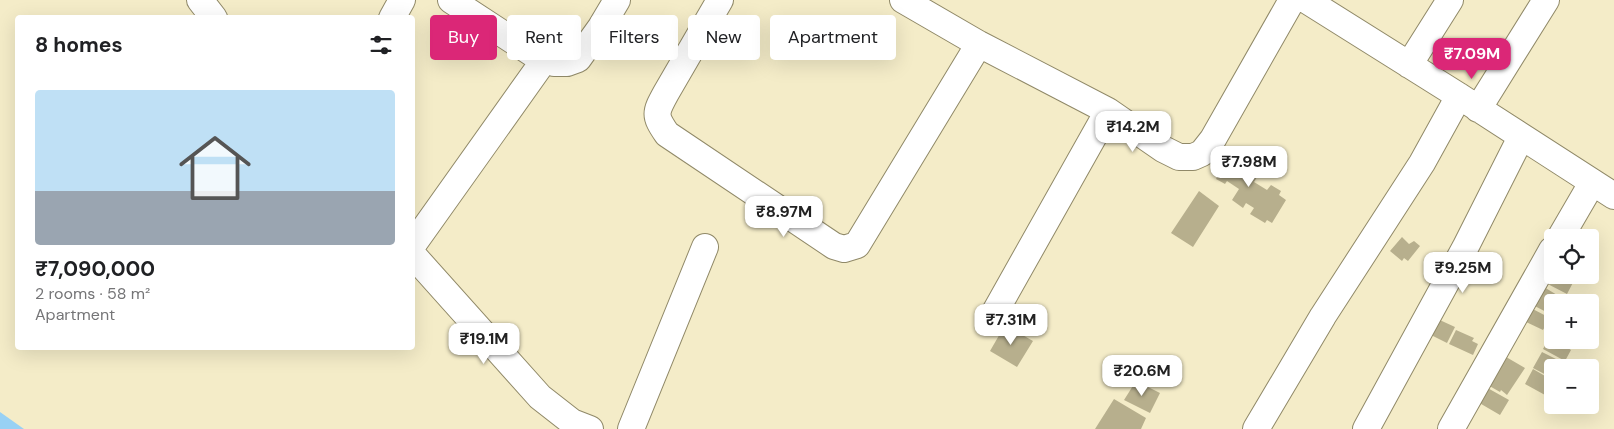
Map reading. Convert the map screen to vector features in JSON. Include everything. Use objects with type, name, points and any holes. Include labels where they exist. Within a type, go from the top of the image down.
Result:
[{"type":"street","points":[[200,0],[212,15]]},
{"type":"street","points":[[394,15],[402,0]]},
{"type":"street","points":[[451,0],[507,37]]},
{"type":"street","points":[[581,55],[617,0]]},
{"type":"street","points":[[720,0],[658,108],[657,120],[667,134],[834,246],[844,249],[857,245],[979,44]]},
{"type":"street","points":[[903,0],[979,44],[1108,111],[1179,157],[1192,157],[1202,153],[1213,139],[1292,0]]},
{"type":"street","points":[[1306,0],[1614,196]]},
{"type":"street","points":[[1409,65],[1450,0]]},
{"type":"street","points":[[1256,429],[1323,316],[1422,163],[1546,0]]},
{"type":"street","points":[[415,242],[544,60]]},
{"type":"street","points":[[547,60],[554,63],[567,63],[575,60]]},
{"type":"street","points":[[992,319],[1108,111]]},
{"type":"street","points":[[1366,429],[1464,248],[1521,137]]},
{"type":"street","points":[[1565,229],[1592,182]]},
{"type":"street","points":[[631,429],[705,247]]},
{"type":"street","points":[[415,257],[540,397],[575,427]]},
{"type":"street","points":[[1451,429],[1544,264]]},
{"type":"water","points":[[0,412],[24,429],[0,429]]},
{"type":"building","points":[[1224,152],[1230,156],[1233,152],[1240,156],[1237,161],[1250,169],[1253,165],[1261,170],[1254,182],[1267,190],[1271,185],[1281,191],[1279,195],[1286,200],[1272,223],[1267,220],[1265,223],[1250,214],[1254,208],[1246,203],[1243,208],[1232,200],[1239,189],[1227,181],[1225,184],[1216,179],[1218,175],[1212,171]]},
{"type":"building","points":[[1199,191],[1219,206],[1193,247],[1171,233]]},
{"type":"building","points":[[1402,237],[1409,244],[1414,241],[1420,246],[1408,261],[1404,258],[1402,261],[1390,251]]},
{"type":"building","points":[[1539,284],[1555,294],[1544,294],[1544,311],[1529,303]]},
{"type":"building","points":[[1548,284],[1572,284],[1567,294]]},
{"type":"building","points":[[1527,306],[1544,315],[1544,328],[1543,330],[1520,319]]},
{"type":"building","points":[[1431,316],[1455,327],[1447,343],[1423,331]]},
{"type":"building","points":[[1005,325],[1033,341],[1017,367],[990,351]]},
{"type":"building","points":[[1456,330],[1474,338],[1472,341],[1478,344],[1473,355],[1449,344]]},
{"type":"building","points":[[1544,347],[1544,349],[1571,350],[1566,359],[1561,359],[1543,349]]},
{"type":"building","points":[[1542,352],[1556,359],[1544,359],[1544,374],[1533,368]]},
{"type":"building","points":[[1501,354],[1525,368],[1507,395],[1501,390],[1500,392],[1486,384]]},
{"type":"building","points":[[1533,369],[1544,375],[1544,394],[1525,384]]},
{"type":"building","points":[[1136,381],[1160,393],[1150,413],[1124,400]]},
{"type":"building","points":[[1484,386],[1509,400],[1500,415],[1476,401]]},
{"type":"building","points":[[1114,399],[1146,418],[1141,429],[1095,429]]}]
